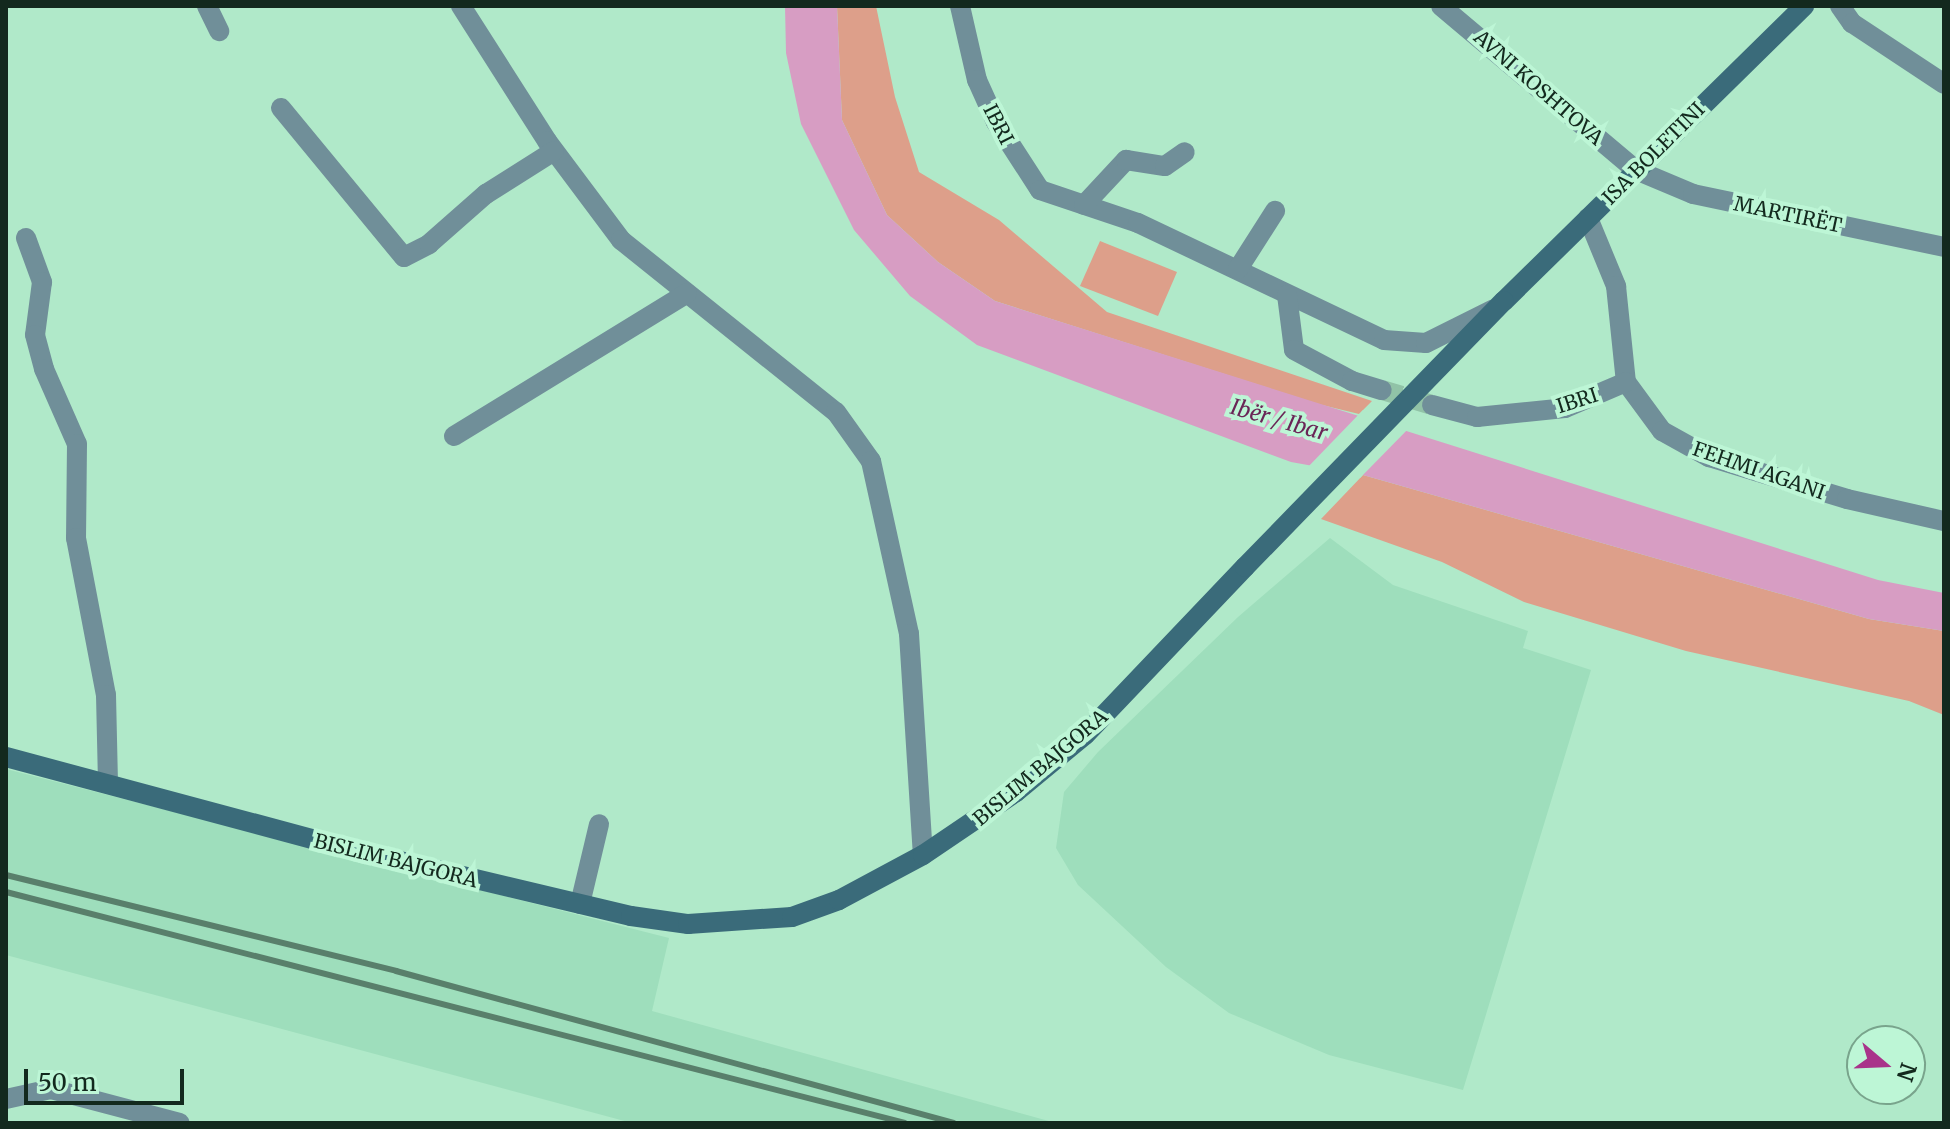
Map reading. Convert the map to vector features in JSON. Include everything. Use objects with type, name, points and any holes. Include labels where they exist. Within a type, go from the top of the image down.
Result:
[{"type":"main road","name":"ISA BOLETINI","points":[[1504,301],[1804,6]]},
{"type":"main road","name":"BISLIM BAJGORA","points":[[6,757],[341,847],[580,904],[688,924],[792,917],[839,900],[923,855],[1016,792],[1085,735],[1504,301]]},
{"type":"street","points":[[207,6],[219,31]]},
{"type":"street","points":[[461,6],[554,151],[621,240],[836,412],[871,461],[909,634],[923,855]]},
{"type":"street","name":"IBRI","points":[[960,6],[977,80],[1019,164],[1040,190],[1138,223],[1384,340],[1408,345],[1445,336],[1504,301]]},
{"type":"street","name":"AVNI KOSHTOVA","points":[[1441,6],[1636,170]]},
{"type":"street","points":[[1840,6],[1852,23],[1944,84]]},
{"type":"street","points":[[281,108],[404,257],[429,244],[486,194],[554,151]]},
{"type":"street","points":[[1084,205],[1126,160],[1165,166],[1185,152]]},
{"type":"street","name":"MARTIRËT","points":[[1636,170],[1693,194],[1944,247]]},
{"type":"street","points":[[1238,269],[1275,211]]},
{"type":"street","points":[[1588,218],[1616,286],[1626,382]]},
{"type":"street","points":[[26,238],[42,282],[35,335],[41,358],[77,444],[76,538],[106,695],[108,783]]},
{"type":"street","points":[[454,436],[687,293]]},
{"type":"street","points":[[1287,295],[1294,350],[1352,381],[1382,390]]},
{"type":"street","name":"IBRI","points":[[1432,405],[1477,417],[1565,408],[1626,382]]},
{"type":"street","name":"FEHMI AGANI","points":[[1626,382],[1662,431],[1709,457],[1847,499],[1944,521]]},
{"type":"street","points":[[580,904],[599,824]]},
{"type":"street","points":[[6,1099],[51,1089],[180,1123]]},
{"type":"shaded area","points":[[837,6],[876,6],[895,97],[919,172],[999,220],[1107,312],[1372,401],[1359,414],[1318,404],[995,301],[938,262],[887,215],[842,120]]},
{"type":"shaded area","points":[[1100,241],[1177,272],[1158,316],[1080,286]]},
{"type":"shaded area","points":[[1363,475],[1869,619],[1944,631],[1944,715],[1909,701],[1686,651],[1524,602],[1442,562],[1321,519]]},
{"type":"shaded area","points":[[1330,538],[1393,585],[1528,631],[1523,648],[1591,670],[1463,1090],[1329,1055],[1229,1013],[1166,967],[1078,885],[1056,848],[1064,792],[1098,752],[1238,617]]},
{"type":"shaded area","points":[[6,769],[669,938],[652,1011],[1056,1123],[632,1123],[6,955]]},
{"type":"water","name":"Ibër / Ibar","points":[[785,6],[837,6],[842,120],[887,215],[938,262],[995,301],[1878,580],[1944,593],[1944,631],[1869,619],[1363,475],[1291,462],[977,345],[910,296],[854,230],[801,124],[786,53]]},
{"type":"pier","points":[[1363,410],[1412,425],[1360,478],[1306,469]]},
{"type":"tunnel","points":[[1382,390],[1432,405]]},
{"type":"railway","points":[[6,875],[396,971],[954,1123]]},
{"type":"railway","points":[[6,892],[905,1123]]}]
